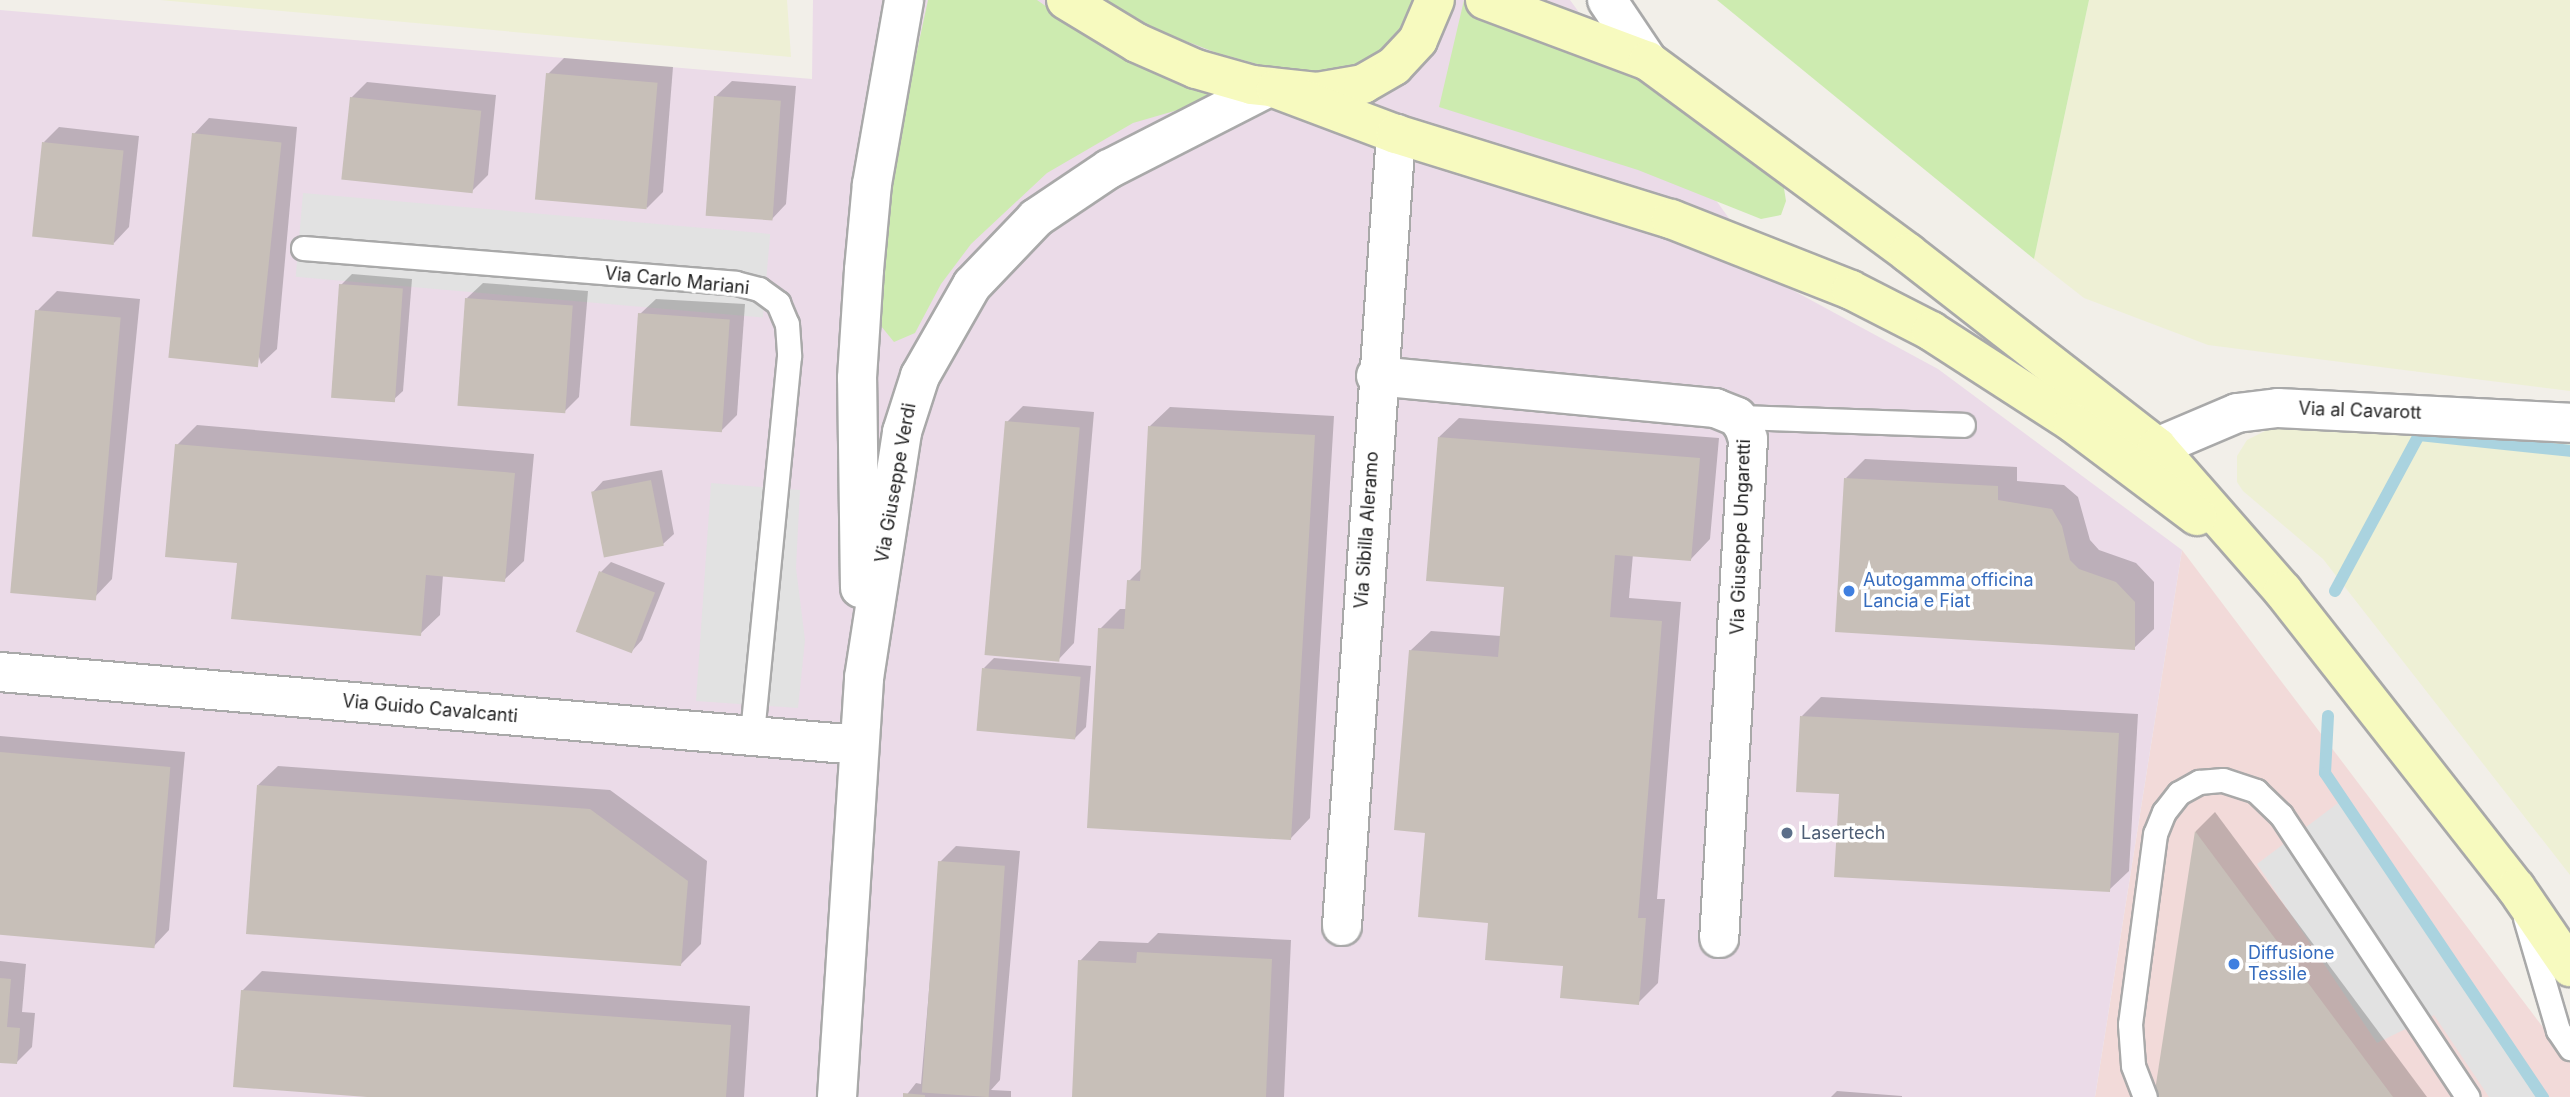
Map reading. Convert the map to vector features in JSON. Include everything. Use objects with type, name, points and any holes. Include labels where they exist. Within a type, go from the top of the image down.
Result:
[{"type":"main road","points":[[1066,0],[1153,51],[1210,74],[1273,88],[1396,134],[1702,229],[1890,309],[1965,352],[2130,463],[2283,591]]},
{"type":"main road","points":[[1273,88],[1333,92],[1378,77],[1412,47],[1435,0]]},
{"type":"main road","points":[[1485,0],[1648,61],[1908,253],[2157,447],[2283,591],[2516,888],[2570,967]]},
{"type":"street","name":"Via Giuseppe Verdi","points":[[864,678],[857,505],[860,324],[872,184],[904,0]]},
{"type":"street","points":[[1607,0],[1648,61]]},
{"type":"street","name":"Via Giuseppe Verdi","points":[[836,1097],[864,678],[905,418],[920,376],[957,306],[997,254],[1055,203],[1109,169],[1273,88]]},
{"type":"street","name":"Via Sibilla Aleramo","points":[[1342,926],[1377,376],[1396,134]]},
{"type":"street","name":"Via Giuseppe Ungaretti","points":[[1377,376],[1715,408],[1737,417],[1748,439],[1719,938]]},
{"type":"street","name":"Via al Cavarott","points":[[2157,447],[2237,413],[2278,408],[2570,423]]},
{"type":"street","name":"Via Guido Cavalcanti","points":[[0,672],[859,746]]},
{"type":"lane","name":"Via Carlo Mariani","points":[[303,248],[736,283],[759,289],[778,303],[787,324],[789,356],[752,736]]},
{"type":"lane","points":[[1737,417],[1963,425]]},
{"type":"lane","points":[[2145,1097],[2133,1065],[2130,1024],[2155,834],[2164,812],[2179,793],[2199,782],[2223,780],[2256,791],[2281,815],[2468,1097]]},
{"type":"lane","points":[[2516,888],[2558,1030],[2570,1048]]},
{"type":"shaded area","points":[[813,0],[1570,0],[1774,280],[1938,369],[2182,550],[2095,1097],[0,1097],[0,10],[812,79]]},
{"type":"shaded area","points":[[303,193],[770,234],[763,318],[296,277]]},
{"type":"shaded area","points":[[711,483],[800,490],[796,568],[805,640],[798,708],[696,701]]},
{"type":"shaded area","points":[[2182,550],[2570,1063],[2570,1097],[2095,1097]]},
{"type":"shaded area","points":[[2342,800],[2542,1097],[2489,1097],[2434,1015],[2377,1043],[2257,864]]},
{"type":"green space","points":[[160,0],[787,0],[791,57]]},
{"type":"green space","points":[[928,0],[1037,0],[1080,30],[1226,96],[1133,123],[1047,173],[971,244],[941,284],[915,333],[894,342],[881,326],[880,255],[899,135]]},
{"type":"green space","points":[[1104,0],[1413,0],[1400,28],[1381,49],[1355,65],[1318,71],[1264,66],[1217,53],[1162,32]]},
{"type":"green space","points":[[1464,0],[1533,0],[1783,182],[1786,201],[1781,215],[1761,219],[1638,170],[1439,107]]},
{"type":"green space","points":[[1717,0],[2089,0],[2034,259]]},
{"type":"green space","points":[[2089,0],[2570,0],[2570,391],[2208,345],[2084,298],[2034,259]]},
{"type":"green space","points":[[2273,427],[2570,436],[2570,875],[2323,559],[2243,491],[2237,482],[2237,456],[2247,440]]},
{"type":"building","points":[[546,73],[658,83],[647,209],[535,200]]},
{"type":"building","points":[[714,96],[781,101],[772,220],[706,216]]},
{"type":"building","points":[[350,97],[481,111],[473,193],[341,180]]},
{"type":"building","points":[[192,133],[282,142],[258,367],[168,358]]},
{"type":"building","points":[[42,142],[124,151],[114,245],[32,236]]},
{"type":"building","points":[[339,284],[403,288],[395,402],[331,398]]},
{"type":"building","points":[[465,298],[573,306],[565,413],[457,406]]},
{"type":"building","points":[[35,310],[121,317],[96,600],[10,593]]},
{"type":"building","points":[[638,313],[730,319],[722,432],[630,426]]},
{"type":"building","points":[[1005,421],[1080,428],[1059,662],[985,655]]},
{"type":"building","points":[[1148,426],[1315,435],[1291,840],[1087,828],[1098,628],[1124,629],[1127,580],[1140,581]]},
{"type":"building","points":[[1438,437],[1700,458],[1691,561],[1615,555],[1610,617],[1662,621],[1638,918],[1646,918],[1639,1005],[1560,998],[1563,966],[1485,960],[1488,923],[1418,917],[1425,833],[1394,830],[1409,650],[1498,657],[1504,587],[1426,581]]},
{"type":"building","points":[[175,444],[515,473],[505,582],[426,575],[421,636],[231,619],[237,563],[165,557]]},
{"type":"building","points":[[1844,478],[1998,486],[1998,500],[2052,509],[2062,526],[2070,560],[2079,569],[2116,582],[2135,602],[2135,650],[1835,632]]},
{"type":"building","points":[[651,480],[664,546],[604,557],[591,492]]},
{"type":"building","points":[[599,571],[655,593],[632,653],[576,632]]},
{"type":"building","points":[[982,668],[1081,677],[1075,739],[977,731]]},
{"type":"building","points":[[1800,716],[2119,733],[2110,892],[1834,877],[1839,794],[1796,792]]},
{"type":"building","points":[[0,752],[170,767],[154,948],[0,935]]},
{"type":"building","points":[[257,785],[590,809],[688,881],[681,966],[246,934]]},
{"type":"building","name":"Diffusione Tessile","points":[[2195,831],[2393,1097],[2154,1097]]},
{"type":"building","points":[[938,861],[1005,866],[989,1097],[922,1092]]},
{"type":"building","points":[[1137,952],[1272,959],[1266,1097],[1072,1097],[1078,960],[1136,963]]},
{"type":"building","points":[[0,978],[11,979],[7,1027],[20,1028],[17,1064],[0,1063]]},
{"type":"building","points":[[241,990],[731,1025],[726,1097],[367,1097],[233,1087]]},
{"type":"building","points":[[903,1093],[925,1095],[925,1097],[903,1097]]},
{"type":"waterway","points":[[2335,591],[2419,435],[2570,451]]},
{"type":"waterway","points":[[2328,716],[2325,773],[2543,1097]]},
{"type":"place","name":"Autogamma officina Lancia e Fiat","points":[[1849,591]]},
{"type":"place","name":"Lasertech","points":[[1787,833]]},
{"type":"place","name":"Diffusione Tessile","points":[[2234,964]]}]
